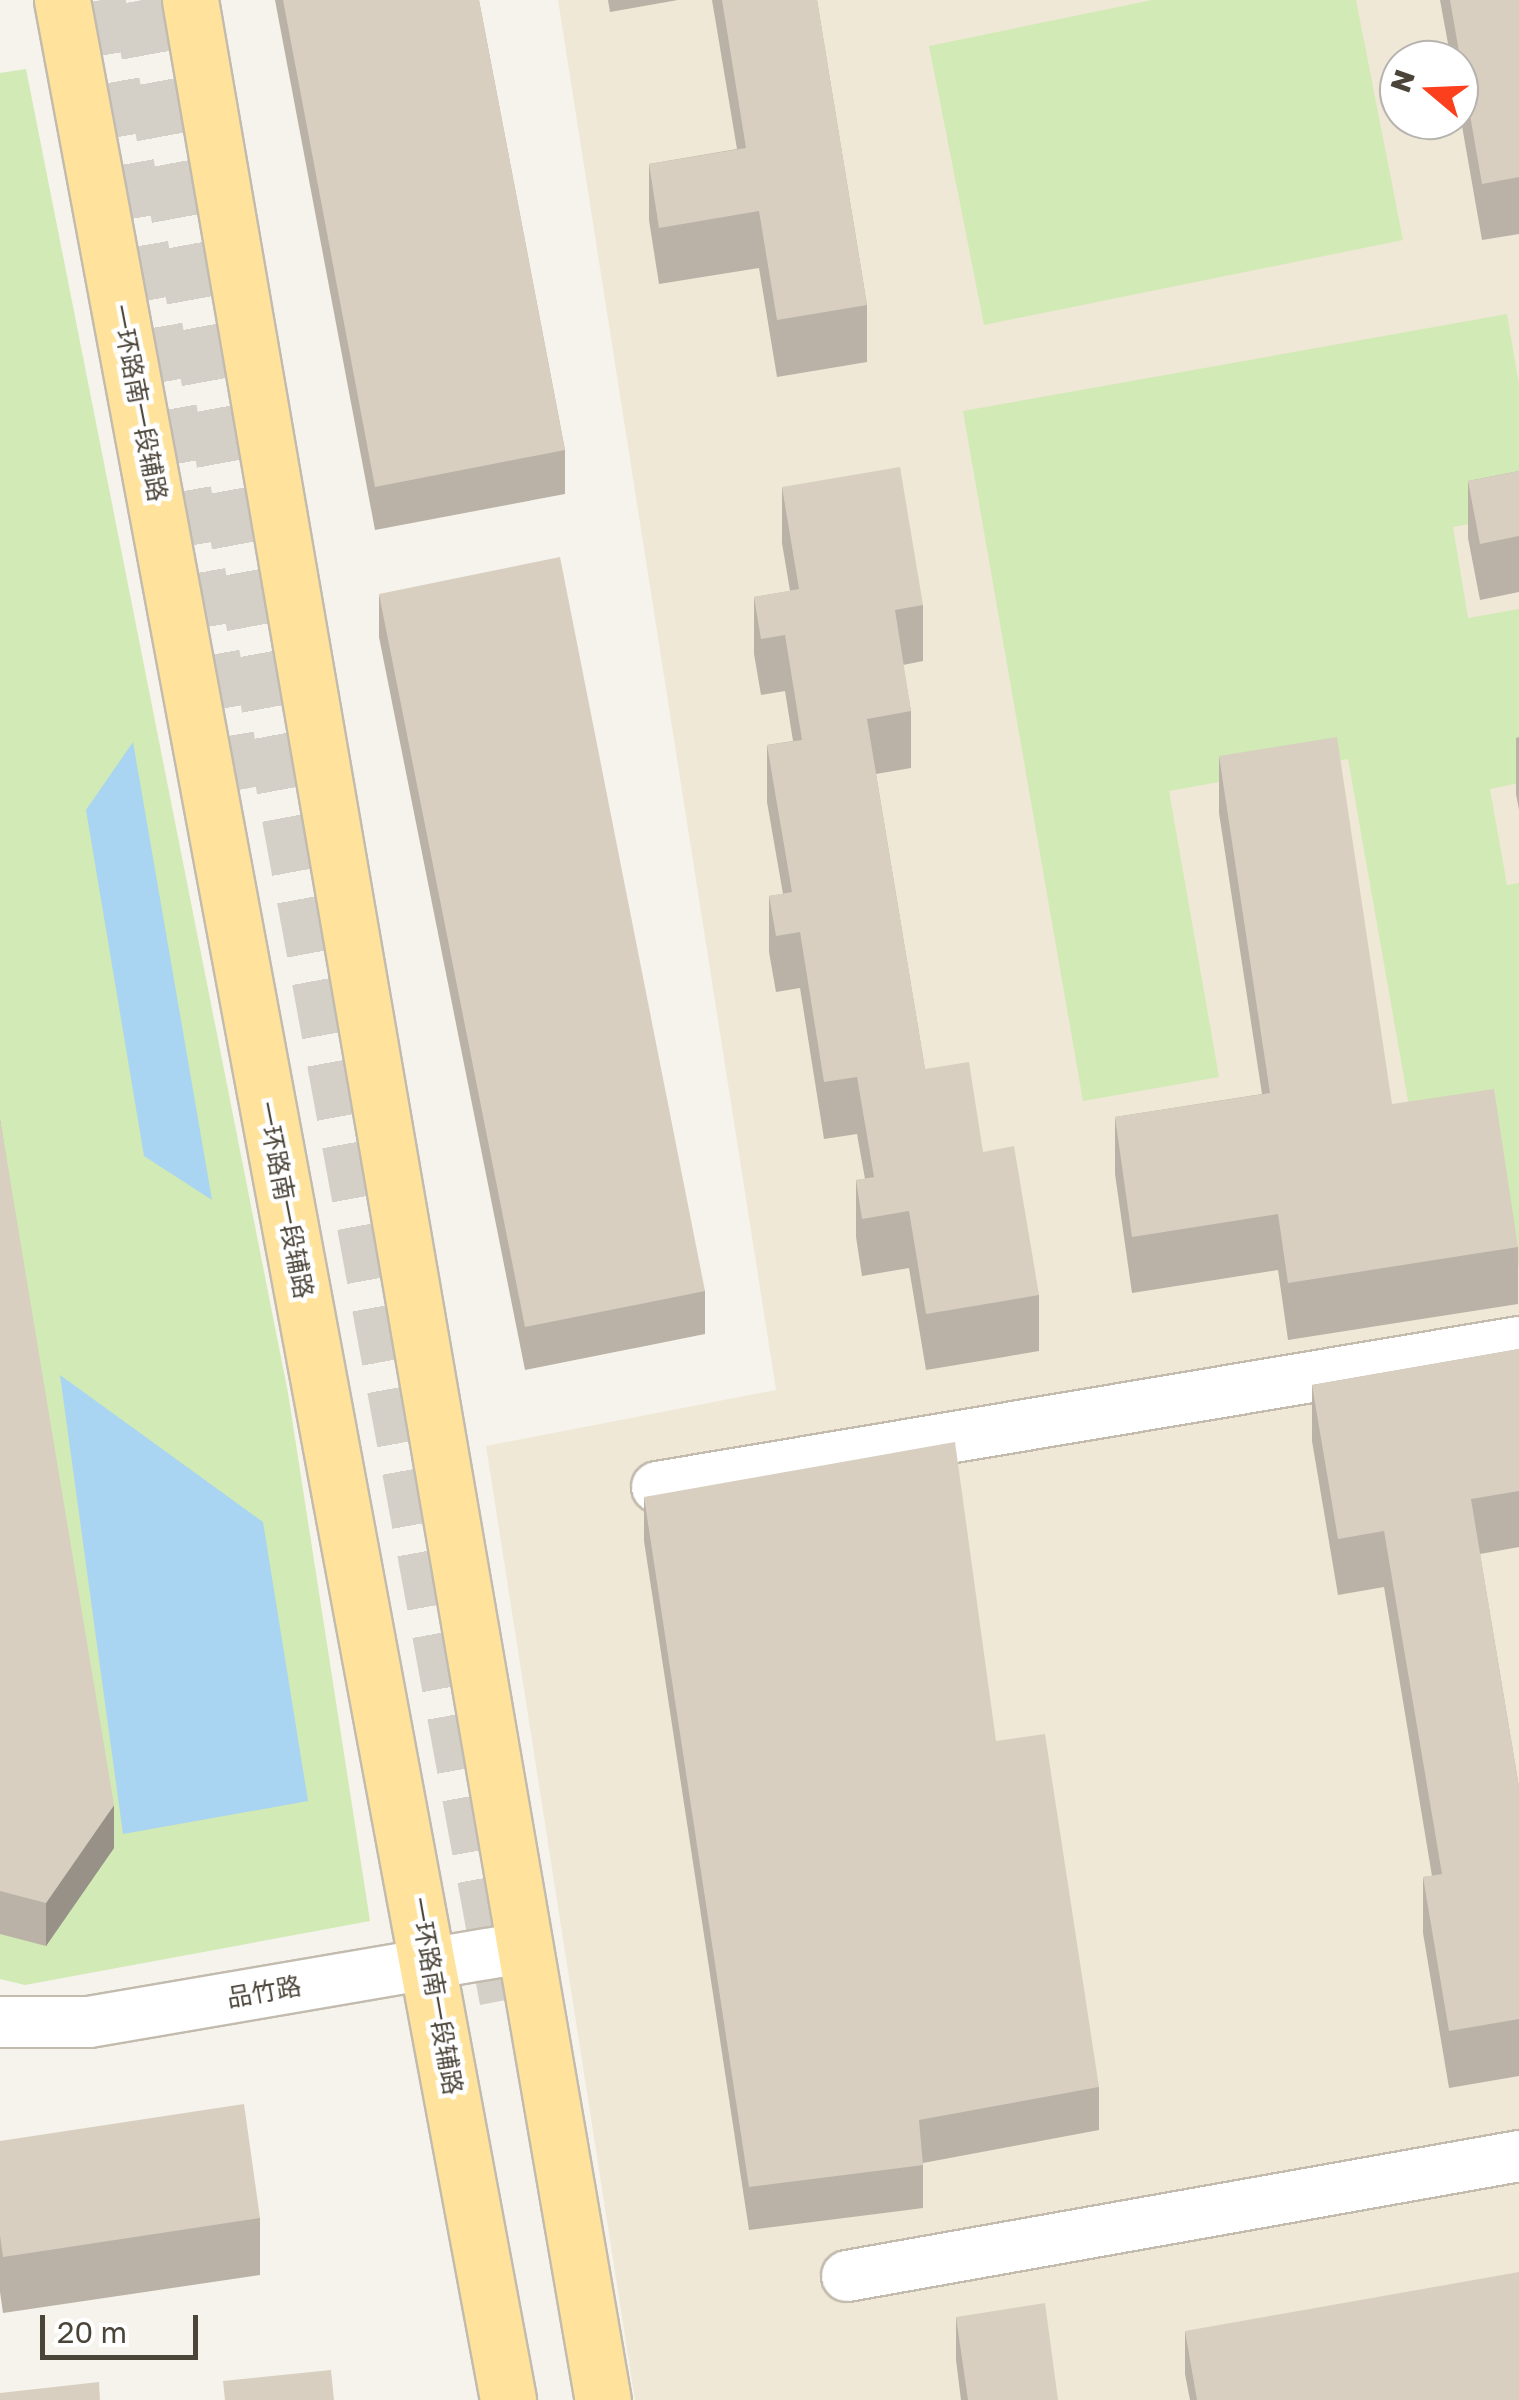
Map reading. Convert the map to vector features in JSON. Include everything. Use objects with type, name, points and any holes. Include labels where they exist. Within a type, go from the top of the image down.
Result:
[{"type":"main road","name":"一环路南一段辅路","points":[[62,0],[430,1963],[508,2400]]},
{"type":"main road","points":[[190,0],[603,2400]]},
{"type":"street","points":[[658,1488],[1519,1342]]},
{"type":"street","name":"品竹路","points":[[0,2022],[88,2022],[526,1947]]},
{"type":"street","points":[[847,2276],[1519,2156]]},
{"type":"shaded area","points":[[558,0],[1519,0],[1519,2400],[635,2400],[486,1446],[776,1390]]},
{"type":"green space","points":[[1152,0],[1356,0],[1379,117],[1379,140],[1383,140],[1403,240],[984,325],[929,46]]},
{"type":"green space","points":[[26,69],[288,1393],[370,1921],[25,1985],[0,1979],[0,73]]},
{"type":"green space","points":[[1507,314],[1519,385],[1519,515],[1453,527],[1468,618],[1519,609],[1519,783],[1490,789],[1507,885],[1519,883],[1519,1269],[1492,1115],[1413,1129],[1348,759],[1169,791],[1219,1077],[1083,1101],[963,411]]},
{"type":"water","points":[[133,742],[212,1200],[144,1156],[86,810]]},
{"type":"water","points":[[60,1375],[263,1522],[308,1801],[123,1834]]},
{"type":"building","points":[[283,0],[479,0],[565,450],[375,487]]},
{"type":"building","points":[[722,0],[817,0],[867,305],[777,320],[759,211],[659,228],[649,164],[746,148]]},
{"type":"building","points":[[1450,0],[1519,0],[1519,177],[1482,184],[1474,140],[1479,140],[1479,40],[1457,40]]},
{"type":"building","points":[[900,467],[923,605],[895,610],[911,711],[867,719],[925,1069],[969,1062],[983,1152],[1014,1146],[1039,1295],[926,1314],[909,1211],[862,1219],[856,1180],[874,1177],[857,1077],[824,1082],[800,932],[776,936],[769,896],[792,892],[767,745],[802,740],[785,635],[761,639],[754,597],[799,589],[782,487]]},
{"type":"building","points":[[1519,471],[1519,536],[1480,544],[1468,481]]},
{"type":"building","points":[[560,557],[705,1291],[525,1327],[379,594]]},
{"type":"building","points":[[1337,737],[1392,1104],[1494,1089],[1518,1247],[1288,1283],[1278,1214],[1132,1237],[1115,1117],[1270,1093],[1219,756]]},
{"type":"building","points":[[0,1119],[114,1805],[46,1903],[0,1891]]},
{"type":"building","points":[[1519,1349],[1519,1491],[1471,1499],[1519,1787],[1519,2019],[1449,2031],[1423,1877],[1442,1874],[1384,1531],[1338,1539],[1312,1385]]},
{"type":"building","points":[[955,1442],[996,1741],[1045,1734],[1099,2087],[919,2120],[923,2165],[749,2187],[644,1497]]},
{"type":"building","points":[[244,2104],[260,2218],[3,2257],[0,2141]]},
{"type":"building","points":[[1519,2272],[1519,2400],[1197,2400],[1185,2331]]},
{"type":"building","points":[[1045,2303],[1058,2400],[968,2400],[956,2317]]},
{"type":"building","points":[[331,2370],[334,2400],[225,2400],[223,2381]]},
{"type":"building","points":[[99,2382],[100,2400],[0,2400],[0,2393]]},
{"type":"tunnel","points":[[98,0],[236,790]]},
{"type":"tunnel","points":[[139,0],[507,1999]]}]
